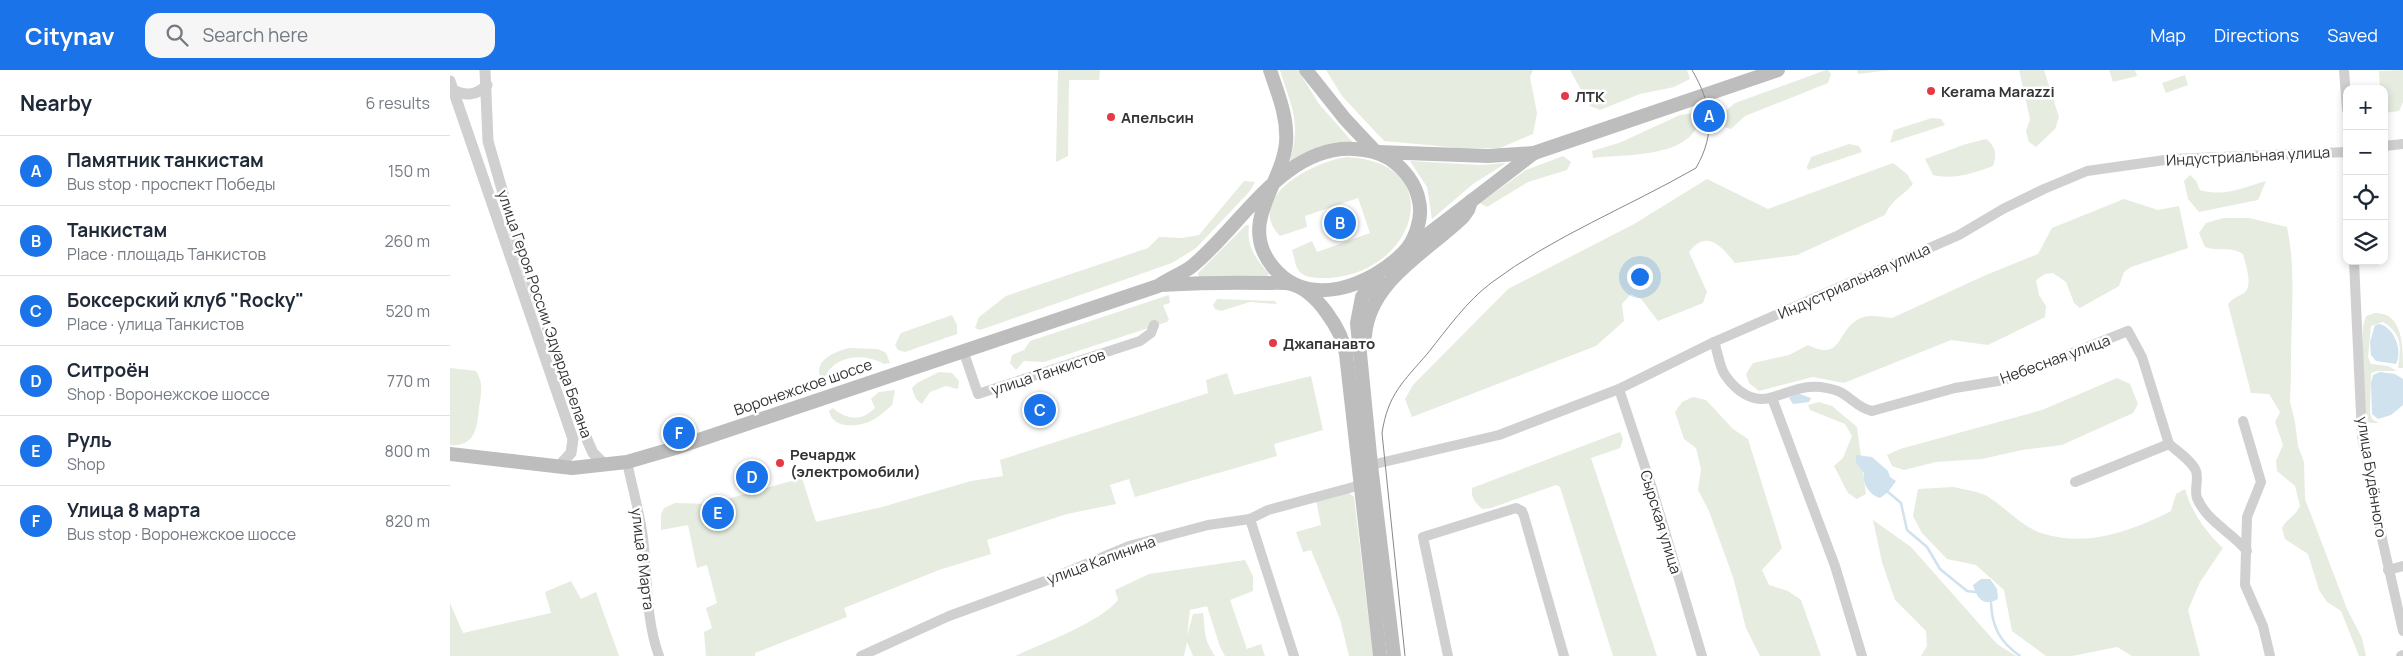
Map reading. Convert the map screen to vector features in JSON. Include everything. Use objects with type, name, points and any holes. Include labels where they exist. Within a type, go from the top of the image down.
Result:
[{"type":"main road","points":[[1270,70],[1284,114],[1286,128],[1283,158],[1268,190],[1260,220],[1261,245],[1272,267],[1292,284],[1311,296],[1328,314],[1344,344],[1355,487],[1380,656]]},
{"type":"main road","points":[[1306,70],[1335,108],[1374,151],[1393,162],[1412,182],[1418,193],[1421,208],[1419,223],[1404,252]]},
{"type":"main road","points":[[1158,286],[1190,267],[1288,172],[1315,155],[1331,150],[1347,149],[1488,156],[1534,153],[1778,70]]},
{"type":"main road","points":[[1394,656],[1371,465],[1357,323],[1359,305],[1367,288],[1404,252],[1534,153]]},
{"type":"main road","points":[[1364,387],[1369,380],[1365,337],[1366,321],[1371,308],[1384,288],[1463,217],[1471,201]]},
{"type":"main road","points":[[1158,286],[1233,282],[1292,284],[1311,289],[1341,289],[1356,284],[1386,268]]},
{"type":"main road","name":"Воронежское шоссе","points":[[450,454],[572,468],[627,462],[675,448],[1158,286]]},
{"type":"street","name":"улица Героя России Эдуарда Белана","points":[[485,70],[488,141],[518,244],[588,442],[593,453],[604,465]]},
{"type":"street","points":[[2344,70],[2345,85]]},
{"type":"street","name":"улица Героя России Эдуарда Белана","points":[[451,85],[573,439],[571,453],[559,466]]},
{"type":"street","points":[[451,85],[460,93],[472,94],[487,85]]},
{"type":"street","points":[[2388,146],[2403,144]]},
{"type":"street","name":"Индустриальная улица","points":[[1371,465],[1499,435],[1619,389],[1714,342],[1959,235],[2044,188],[2087,171],[2172,159],[2343,152]]},
{"type":"street","name":"улица Будённого","points":[[2354,265],[2362,436],[2388,570],[2403,631]]},
{"type":"street","name":"улица Танкистов","points":[[963,350],[978,394],[1140,341],[1151,333],[1154,325]]},
{"type":"street","name":"Небесная улица","points":[[1714,342],[1724,374],[1738,390],[1753,399],[1772,398],[1798,387],[1820,387],[1840,391],[1864,409],[1872,411],[1955,388],[2004,380],[2128,331],[2142,356],[2169,444]]},
{"type":"street","name":"Сырская улица","points":[[1619,389],[1652,488],[1702,656]]},
{"type":"street","points":[[1772,398],[1835,566],[1862,656]]},
{"type":"street","points":[[2243,421],[2262,482],[2247,517],[2244,585],[2263,626],[2270,656]]},
{"type":"street","points":[[2075,482],[2169,444],[2196,471],[2197,498],[2214,522],[2239,541],[2247,551]]},
{"type":"street","name":"улица 8 Марта","points":[[627,462],[643,536],[647,598],[654,643],[659,656]]},
{"type":"street","name":"улица Калинина","points":[[861,656],[949,616],[1045,581],[1129,546],[1208,525],[1250,519],[1268,510],[1355,487]]},
{"type":"street","points":[[1448,656],[1423,537],[1516,508],[1522,511],[1524,516],[1564,656]]},
{"type":"street","points":[[1250,519],[1294,656]]},
{"type":"street","points":[[2388,570],[2403,566]]},
{"type":"street","points":[[653,656],[654,643]]},
{"type":"shaded area","points":[[1058,70],[1100,70],[1099,80],[1069,80],[1068,156],[1056,162]]},
{"type":"shaded area","points":[[1280,70],[1298,70],[1319,104],[1357,147],[1288,168],[1295,128],[1292,108]]},
{"type":"shaded area","points":[[1326,70],[1533,70],[1530,77],[1537,113],[1533,134],[1500,148],[1459,148],[1384,141],[1342,96]]},
{"type":"shaded area","points":[[1570,70],[1687,70],[1690,79],[1674,87],[1640,94],[1600,110],[1590,106]]},
{"type":"shaded area","points":[[1826,70],[1831,74],[1828,83],[1745,116],[1731,129],[1724,127],[1723,113],[1735,103]]},
{"type":"shaded area","points":[[1857,70],[1890,70],[1858,74]]},
{"type":"shaded area","points":[[2019,70],[2044,70],[2059,117],[2055,129],[2036,147],[2029,142],[2026,131],[2030,119]]},
{"type":"shaded area","points":[[2109,70],[2135,70],[2137,76],[2113,82]]},
{"type":"shaded area","points":[[2403,70],[2403,102],[2399,111],[2388,112],[2388,85],[2380,85],[2379,71]]},
{"type":"shaded area","points":[[2185,75],[2188,85],[2166,93],[2162,83]]},
{"type":"shaded area","points":[[1694,113],[1700,117],[1695,131],[1685,141],[1672,147],[1656,152],[1593,158],[1592,151],[1619,143],[1680,115]]},
{"type":"shaded area","points":[[1932,118],[1941,119],[1945,125],[1890,143],[1894,130]]},
{"type":"shaded area","points":[[1986,139],[1994,148],[1994,162],[1993,166],[1979,171],[1949,177],[1933,175],[1925,159],[1966,144]]},
{"type":"shaded area","points":[[1849,144],[1859,146],[1862,152],[1808,170],[1807,167],[1811,157]]},
{"type":"shaded area","points":[[1563,156],[1571,162],[1567,170],[1528,182],[1487,207],[1480,203],[1526,170]]},
{"type":"shaded area","points":[[1347,157],[1380,164],[1400,178],[1410,197],[1410,218],[1400,239],[1383,258],[1359,272],[1329,278],[1306,276],[1297,267],[1292,250],[1312,241],[1317,252],[1370,233],[1358,198],[1305,216],[1307,227],[1280,236],[1271,222],[1270,208],[1276,195],[1287,184],[1302,174],[1317,166]]},
{"type":"shaded area","points":[[1410,161],[1480,165],[1506,163],[1473,184],[1432,219],[1427,187]]},
{"type":"shaded area","points":[[1893,163],[1907,174],[1913,184],[1894,201],[1885,215],[1797,255],[1735,263],[1714,242],[1702,242],[1689,252],[1707,292],[1703,303],[1658,321],[1641,299],[1631,294],[1622,304],[1624,321],[1596,346],[1412,417],[1405,399],[1413,385],[1508,289],[1634,224],[1707,179],[1768,209]]},
{"type":"shaded area","points":[[2190,175],[2196,181],[2200,190],[2218,193],[2233,191],[2266,181],[2258,200],[2199,212],[2188,199],[2184,181]]},
{"type":"shaded area","points":[[1244,181],[1255,182],[1250,191],[1196,248],[1172,263],[980,330],[975,328],[979,317],[1006,296],[1148,248],[1159,237],[1182,238],[1199,235]]},
{"type":"shaded area","points":[[2124,199],[2158,210],[2179,206],[2188,248],[2131,267],[2124,272],[2119,286],[2080,308],[2074,303],[2066,282],[2053,273],[2045,274],[2036,280],[2039,295],[2046,306],[2045,317],[1988,345],[1951,340],[1844,383],[1813,377],[1759,391],[1749,383],[1746,374],[1753,363],[1789,355],[1808,345],[1828,350],[1834,347],[1847,329],[1861,318],[1872,316],[1892,318],[1986,275],[2038,254],[2052,228]]},
{"type":"shaded area","points":[[2223,218],[2249,218],[2287,227],[2292,263],[2290,402],[2298,446],[2304,462],[2305,499],[2347,609],[2362,638],[2366,656],[2359,656],[2341,611],[2327,602],[2319,590],[2308,554],[2285,539],[2282,528],[2300,506],[2295,486],[2277,471],[2276,461],[2283,445],[2275,422],[2280,412],[2269,394],[2251,393],[2228,304],[2247,290],[2249,280],[2243,254],[2234,250],[2205,247],[2199,233],[2206,223]]},
{"type":"shaded area","points":[[1246,225],[1249,225],[1248,233],[1253,252],[1269,274],[1267,276],[1199,277],[1198,273]]},
{"type":"shaded area","points":[[1169,295],[1170,303],[1163,305],[1169,320],[1167,322],[1044,362],[1024,361],[1016,370],[1010,363],[1012,355],[1024,350],[1030,341]]},
{"type":"shaded area","points":[[1217,299],[1275,301],[1277,304],[1250,302],[1221,311],[1215,309],[1213,305]]},
{"type":"shaded area","points":[[2375,313],[2384,314],[2396,324],[2402,341],[2403,368],[2398,368],[2400,348],[2394,331],[2383,322],[2371,326],[2368,357],[2371,364],[2388,366],[2397,371],[2377,371],[2371,373],[2370,413],[2372,419],[2379,423],[2370,423],[2367,417],[2363,393],[2363,326],[2366,316]]},
{"type":"shaded area","points":[[952,315],[957,325],[957,334],[905,352],[898,350],[895,345],[901,333]]},
{"type":"shaded area","points":[[849,348],[878,349],[886,353],[890,363],[884,364],[871,359],[857,357],[850,358],[837,363],[828,371],[822,381],[819,368],[826,358]]},
{"type":"shaded area","points":[[450,368],[476,371],[481,385],[476,429],[470,439],[458,445],[450,445]]},
{"type":"shaded area","points":[[939,372],[952,373],[959,381],[958,389],[946,386],[930,392],[922,404],[916,399],[912,388],[917,383]]},
{"type":"shaded area","points":[[1227,373],[1234,395],[1311,376],[1323,430],[1274,444],[1277,456],[1135,497],[1129,479],[1110,485],[1116,504],[1067,514],[987,540],[991,554],[939,570],[844,608],[847,617],[755,653],[755,656],[706,656],[704,632],[712,628],[706,608],[717,603],[707,565],[697,568],[688,525],[661,530],[661,514],[664,508],[675,503],[710,504],[802,478],[816,522],[882,507],[971,481],[1003,476],[1000,460],[1208,393],[1206,380]]},
{"type":"shaded area","points":[[2117,378],[2130,384],[2138,404],[2133,413],[2062,445],[2022,450],[1982,459],[1936,462],[1904,470],[1892,466],[1887,455],[1900,449],[2042,410]]},
{"type":"shaded area","points":[[895,390],[892,405],[878,417],[868,422],[854,425],[841,424],[832,417],[829,411],[833,408],[849,417],[864,416],[875,408],[871,399],[879,392]]},
{"type":"shaded area","points":[[1693,397],[1706,400],[1733,429],[1748,439],[1782,548],[1762,570],[1769,585],[1788,591],[1801,600],[1821,656],[1760,656],[1746,628],[1733,577],[1709,511],[1698,490],[1701,469],[1696,448],[1684,439],[1675,412],[1682,402]]},
{"type":"shaded area","points":[[1819,402],[1832,406],[1857,427],[1866,494],[1857,499],[1848,493],[1834,466],[1843,458],[1852,436],[1845,424],[1810,410],[1808,405]]},
{"type":"shaded area","points":[[1620,432],[1623,439],[1620,448],[1591,458],[1657,656],[1613,656],[1560,487],[1556,485],[1491,508],[1482,509],[1475,502],[1472,495],[1472,488]]},
{"type":"shaded area","points":[[1954,487],[1987,496],[2034,530],[2058,537],[2075,539],[2108,535],[2141,525],[2171,511],[2176,494],[2185,489],[2191,506],[2200,521],[2223,548],[2200,582],[2188,610],[2200,656],[2132,656],[2117,647],[2072,656],[2046,656],[2012,631],[2004,590],[1976,565],[1947,559],[1922,533],[1913,516],[1918,489]]},
{"type":"shaded area","points":[[1349,493],[1354,497],[1373,656],[1349,656],[1340,619],[1311,550],[1303,552],[1296,532],[1321,525],[1316,500]]},
{"type":"shaded area","points":[[1873,520],[1911,547],[1997,644],[2016,656],[1921,656],[1927,646],[1926,631],[1895,600],[1882,562]]},
{"type":"shaded area","points":[[1245,560],[1253,576],[1253,591],[1230,600],[1247,649],[1261,644],[1265,656],[1225,656],[1220,647],[1207,606],[1190,610],[1187,636],[1193,614],[1203,613],[1207,640],[1215,656],[1193,656],[1187,642],[1184,656],[1015,656],[1070,632],[1098,617],[1118,600],[1115,590],[1149,574]]},
{"type":"shaded area","points":[[571,581],[581,599],[596,592],[619,656],[450,656],[450,603],[463,633],[551,613],[545,592]]},
{"type":"water","points":[[2380,324],[2389,330],[2396,340],[2398,358],[2396,364],[2376,361],[2371,355],[2370,342],[2375,325]]},
{"type":"water","points":[[2380,372],[2395,374],[2403,379],[2403,405],[2391,415],[2378,419],[2372,414],[2371,383],[2373,375]]},
{"type":"water","points":[[1797,393],[1811,398],[1809,402],[1793,404],[1789,398]]},
{"type":"water","points":[[1856,455],[1872,457],[1896,481],[1888,492],[1880,498],[1873,494],[1864,481],[1864,473],[1856,462]]},
{"type":"water","points":[[1981,579],[1990,579],[1997,589],[1998,599],[1985,602],[1979,598],[1973,585]]},
{"type":"waterway","points":[[1888,492],[1901,503],[1907,530],[1927,547],[1940,569],[1967,591],[1975,592]]},
{"type":"waterway","points":[[1991,603],[1993,619],[1998,633],[2007,645],[2020,656]]},
{"type":"tram line","points":[[1405,656],[1382,433],[1388,408],[1404,381],[1482,290],[1515,266],[1565,236],[1696,168],[1707,143],[1709,119],[1704,95],[1692,70]]},
{"type":"place","name":"Kerama Marazzi","points":[[1931,91]]},
{"type":"place","name":"ЛТК","points":[[1565,96]]},
{"type":"place","name":"Памятник танкистам","points":[[1709,116]]},
{"type":"place","name":"Апельсин","points":[[1111,117]]},
{"type":"place","name":"Танкистам","points":[[1340,223]]},
{"type":"place","name":"Джапанавто","points":[[1273,343]]},
{"type":"place","name":"Боксерский клуб \"Rocky\"","points":[[1040,410]]},
{"type":"place","name":"Улица 8 марта","points":[[679,433]]},
{"type":"place","name":"Речардж (электромобили)","points":[[780,463]]},
{"type":"place","name":"Ситроён","points":[[752,477]]},
{"type":"place","name":"Руль","points":[[718,513]]}]
